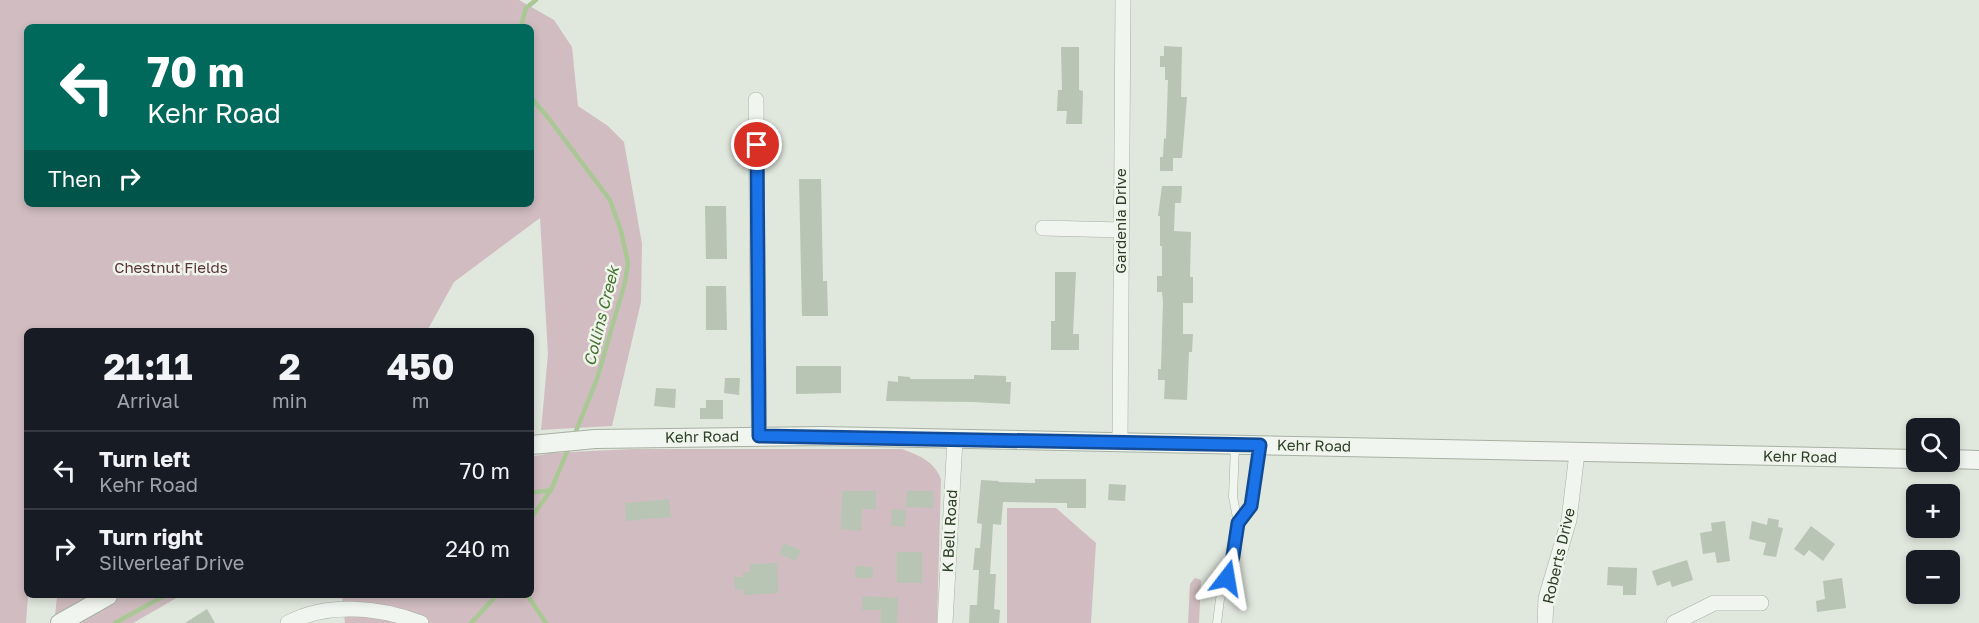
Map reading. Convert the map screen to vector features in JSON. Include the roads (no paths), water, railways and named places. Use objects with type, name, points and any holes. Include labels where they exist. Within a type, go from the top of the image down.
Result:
[{"type":"street","name":"Gardenia Drive","points":[[1120,442],[1123,0]]},
{"type":"street","points":[[756,100],[759,436]]},
{"type":"street","points":[[1043,228],[1121,230]]},
{"type":"street","name":"Kehr Road","points":[[536,443],[596,439],[759,436],[1906,459]]},
{"type":"street","name":"K Bell Road","points":[[945,623],[955,439]]},
{"type":"street","name":"Roberts Drive","points":[[1545,623],[1546,598],[1569,520],[1577,453]]},
{"type":"street","points":[[1960,459],[1979,460]]},
{"type":"street","points":[[60,623],[104,598]]},
{"type":"street","points":[[1674,623],[1714,603],[1761,603]]},
{"type":"street","points":[[288,623],[314,613],[352,610],[386,613],[421,623]]},
{"type":"lane","points":[[1216,623],[1220,599],[1233,556],[1238,523],[1233,497],[1235,444]]},
{"type":"lane","points":[[1238,523],[1251,506],[1260,445]]},
{"type":"waterway","name":"Collins Creek","points":[[522,24],[526,8],[536,0]]},
{"type":"waterway","name":"Collins Creek","points":[[534,101],[610,200],[621,231],[628,263],[625,282],[597,379],[574,436]]},
{"type":"waterway","name":"Collins Creek","points":[[534,514],[551,490],[569,447]]},
{"type":"waterway","points":[[534,493],[551,490]]},
{"type":"waterway","points":[[115,623],[160,598]]},
{"type":"waterway","points":[[471,623],[494,598]]},
{"type":"waterway","name":"Collins Creek","points":[[529,598],[546,623]]},
{"type":"park label","name":"Chestnut Fields","points":[[171,268]]}]
